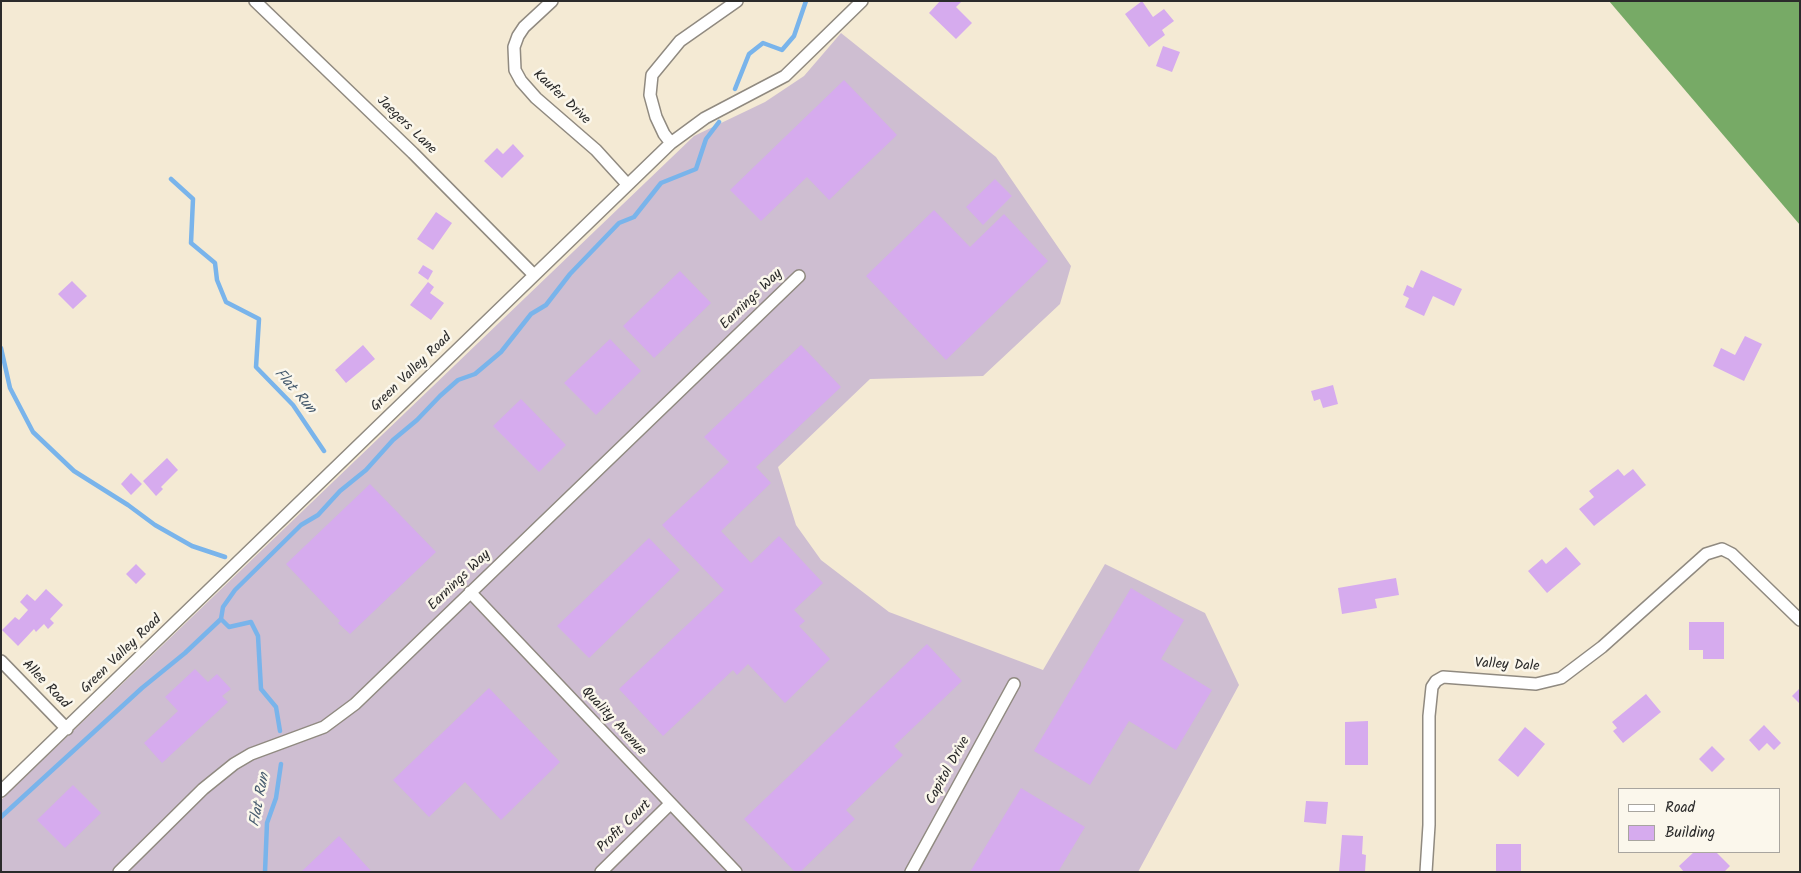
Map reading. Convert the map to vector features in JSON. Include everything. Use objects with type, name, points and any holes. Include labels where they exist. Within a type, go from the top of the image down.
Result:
[{"type":"street","name":"Jaegers Lane","points":[[255,1],[413,154],[534,275]]},
{"type":"street","name":"Kaufer Drive","points":[[552,1],[524,27],[518,36],[514,47],[515,70],[520,81],[536,98],[596,150],[627,184]]},
{"type":"street","points":[[671,143],[664,134],[656,117],[650,95],[652,75],[680,41],[737,1]]},
{"type":"street","name":"Green Valley Road","points":[[1,791],[67,730],[671,143],[695,124],[720,109],[785,76],[862,1]]},
{"type":"street","name":"Earnings Way","points":[[119,872],[203,789],[234,764],[251,754],[324,727],[340,717],[799,276]]},
{"type":"street","name":"Valley Dale","points":[[1426,872],[1429,825],[1429,716],[1432,687],[1436,681],[1443,677],[1536,684],[1561,678],[1602,647],[1706,554],[1722,549],[1732,554],[1800,620]]},
{"type":"street","name":"Quality Avenue","points":[[470,592],[736,872]]},
{"type":"street","name":"Allee Road","points":[[1,661],[67,730]]},
{"type":"street","name":"Capitol Drive","points":[[911,872],[1014,684]]},
{"type":"street","name":"Profit Court","points":[[601,872],[670,804]]},
{"type":"shaded area","points":[[841,33],[996,157],[1071,266],[1060,304],[983,376],[870,379],[778,467],[796,525],[821,560],[889,612],[1043,670],[1105,564],[1205,613],[1239,685],[1138,872],[1,872],[1,800],[694,136],[765,102],[804,76]]},
{"type":"green space","points":[[1609,1],[1800,1],[1800,225]]},
{"type":"building","points":[[940,1],[962,1],[956,7],[972,23],[956,39],[929,13]]},
{"type":"building","points":[[1142,1],[1153,17],[1164,9],[1174,21],[1162,30],[1165,35],[1149,47],[1125,14]]},
{"type":"building","points":[[1163,46],[1180,52],[1172,72],[1156,66]]},
{"type":"building","points":[[844,80],[897,135],[829,200],[807,177],[761,221],[730,190]]},
{"type":"building","points":[[513,144],[524,156],[502,178],[484,161],[497,148],[503,154]]},
{"type":"building","points":[[995,179],[1012,196],[983,225],[966,207]]},
{"type":"building","points":[[934,210],[970,247],[1004,214],[1048,261],[946,360],[866,276]]},
{"type":"building","points":[[436,212],[452,223],[433,250],[417,239]]},
{"type":"building","points":[[423,265],[433,271],[428,280],[418,273]]},
{"type":"building","points":[[1421,270],[1462,289],[1454,306],[1433,296],[1424,316],[1405,307],[1409,298],[1403,295],[1407,285],[1413,288]]},
{"type":"building","points":[[680,271],[711,303],[654,358],[623,326]]},
{"type":"building","points":[[72,281],[87,296],[73,309],[58,294]]},
{"type":"building","points":[[428,282],[434,287],[430,293],[444,303],[431,320],[410,305]]},
{"type":"building","points":[[1745,336],[1762,344],[1744,381],[1713,366],[1721,348],[1735,355]]},
{"type":"building","points":[[610,339],[641,371],[596,415],[564,383]]},
{"type":"building","points":[[363,345],[375,359],[346,383],[335,370]]},
{"type":"building","points":[[801,345],[841,387],[756,467],[771,483],[721,531],[751,563],[779,536],[823,583],[794,610],[805,621],[799,626],[830,659],[785,703],[748,664],[737,675],[733,670],[663,736],[619,689],[724,590],[662,525],[729,462],[704,437]]},
{"type":"building","points":[[1333,385],[1338,404],[1323,408],[1320,399],[1314,401],[1311,391]]},
{"type":"building","points":[[521,399],[566,445],[539,472],[493,426]]},
{"type":"building","points":[[167,458],[178,470],[161,487],[163,489],[156,496],[143,481]]},
{"type":"building","points":[[1618,469],[1624,476],[1633,469],[1646,485],[1594,526],[1579,509],[1594,497],[1589,491]]},
{"type":"building","points":[[131,473],[142,484],[131,495],[121,484]]},
{"type":"building","points":[[370,484],[436,552],[350,634],[286,564]]},
{"type":"building","points":[[649,538],[680,570],[589,658],[557,626]]},
{"type":"building","points":[[1566,547],[1581,564],[1547,593],[1528,571],[1542,559],[1546,564]]},
{"type":"building","points":[[136,564],[146,574],[136,584],[126,574]]},
{"type":"building","points":[[1396,578],[1399,595],[1375,599],[1377,608],[1342,614],[1338,588]]},
{"type":"building","points":[[1131,588],[1184,620],[1161,659],[1212,690],[1176,750],[1129,721],[1090,785],[1034,751]]},
{"type":"building","points":[[46,589],[63,605],[50,619],[54,623],[48,629],[44,624],[36,632],[34,629],[18,646],[2,630],[15,617],[19,620],[28,610],[20,602],[27,594],[35,601]]},
{"type":"building","points":[[1689,622],[1724,622],[1724,659],[1703,659],[1703,650],[1689,650]]},
{"type":"building","points":[[927,644],[962,681],[894,746],[903,755],[846,810],[855,819],[800,872],[795,872],[744,819]]},
{"type":"building","points":[[195,669],[208,682],[217,674],[231,689],[222,696],[228,702],[162,763],[144,743],[178,711],[165,697]]},
{"type":"building","points":[[489,688],[560,762],[501,820],[465,782],[429,817],[393,780]]},
{"type":"building","points":[[1800,688],[1800,704],[1792,696]]},
{"type":"building","points":[[1646,694],[1661,712],[1623,743],[1613,731],[1617,728],[1612,722]]},
{"type":"building","points":[[1368,721],[1368,765],[1345,765],[1345,722]]},
{"type":"building","points":[[1764,725],[1781,743],[1774,750],[1767,743],[1759,751],[1749,740]]},
{"type":"building","points":[[1525,727],[1545,744],[1518,777],[1498,760]]},
{"type":"building","points":[[1712,746],[1725,759],[1712,772],[1699,759]]},
{"type":"building","points":[[73,785],[101,813],[65,848],[37,820]]},
{"type":"building","points":[[1021,788],[1085,827],[1058,872],[970,872]]},
{"type":"building","points":[[1306,801],[1328,802],[1326,824],[1304,822]]},
{"type":"building","points":[[1342,835],[1363,836],[1362,854],[1366,855],[1365,872],[1339,872]]},
{"type":"building","points":[[339,836],[372,872],[301,872]]},
{"type":"building","points":[[1496,844],[1521,844],[1521,872],[1496,872]]},
{"type":"building","points":[[1693,853],[1717,853],[1730,866],[1724,872],[1684,872],[1679,866]]},
{"type":"waterway","points":[[735,89],[749,54],[763,43],[782,50],[794,36],[806,1]]},
{"type":"waterway","points":[[280,731],[276,707],[261,689],[258,636],[251,622],[229,627],[221,619],[223,607],[235,590],[301,525],[318,515],[340,491],[366,470],[393,440],[417,420],[440,396],[458,380],[475,374],[501,352],[531,314],[546,305],[570,274],[619,223],[634,217],[661,183],[696,169],[706,139],[719,122]]},
{"type":"waterway","name":"Flat Run","points":[[171,179],[193,199],[191,243],[215,263],[217,280],[226,302],[259,319],[256,367],[293,405],[324,451]]},
{"type":"waterway","points":[[1,348],[10,388],[33,432],[74,471],[128,505],[155,525],[192,546],[225,557]]},
{"type":"waterway","points":[[1,817],[142,688],[185,653],[221,619]]},
{"type":"waterway","name":"Flat Run","points":[[265,872],[267,823],[276,798],[281,764]]}]
